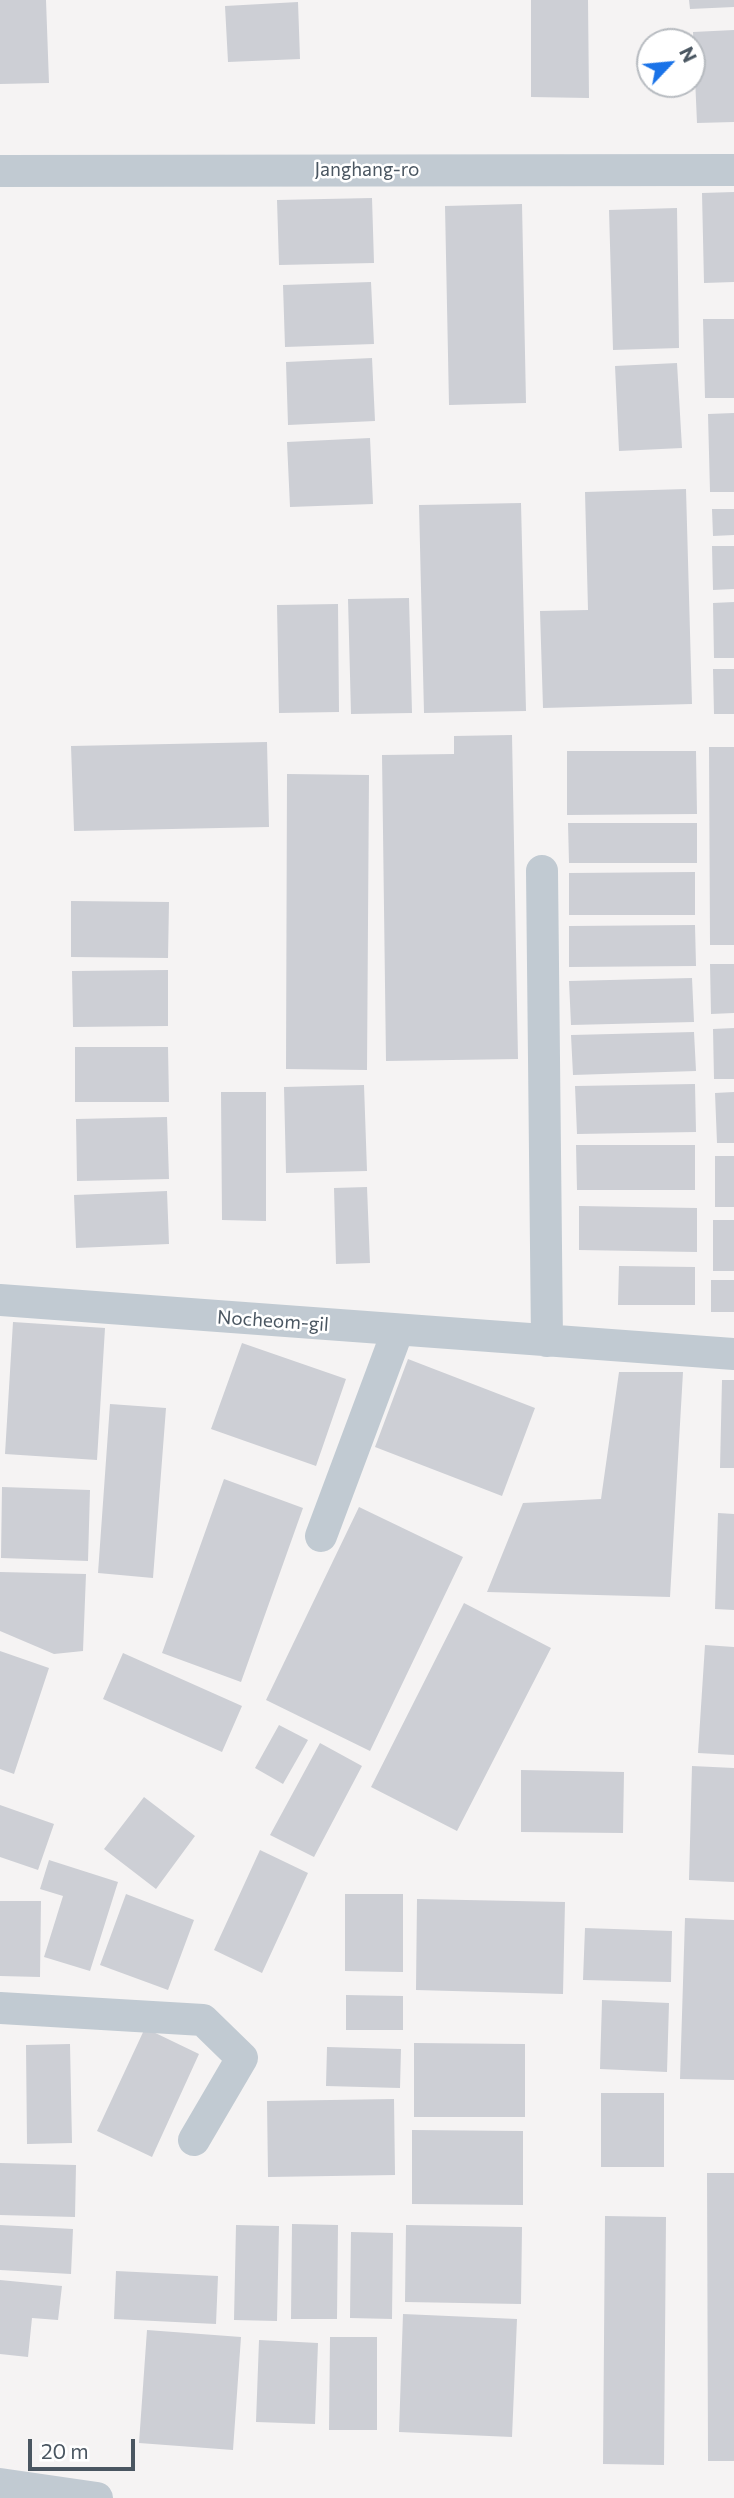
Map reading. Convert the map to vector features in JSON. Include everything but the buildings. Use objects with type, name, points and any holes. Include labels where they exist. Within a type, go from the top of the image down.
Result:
[{"type":"street","name":"Janghang-ro","points":[[0,171],[734,170]]},
{"type":"street","points":[[542,871],[547,1340]]},
{"type":"street","name":"Nocheom-gil","points":[[0,1300],[734,1353]]},
{"type":"street","points":[[321,1536],[398,1330]]},
{"type":"street","points":[[0,2008],[203,2020],[242,2058],[194,2140]]},
{"type":"street","points":[[0,2484],[97,2498]]}]
